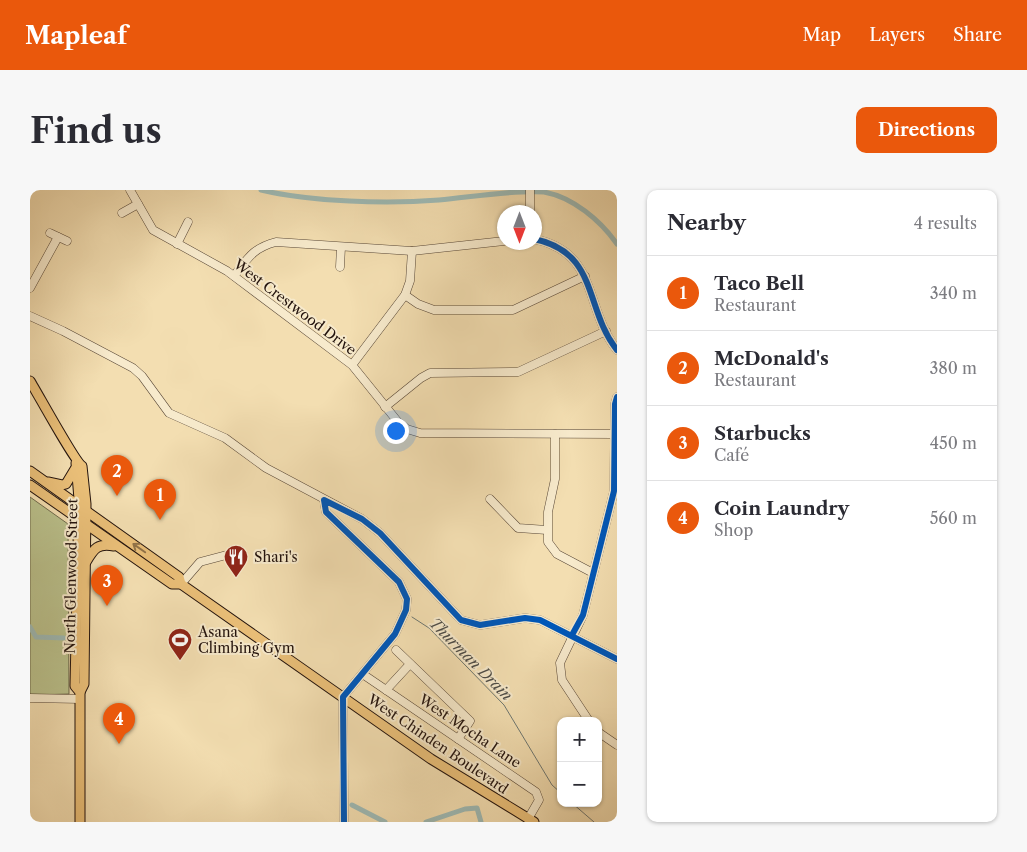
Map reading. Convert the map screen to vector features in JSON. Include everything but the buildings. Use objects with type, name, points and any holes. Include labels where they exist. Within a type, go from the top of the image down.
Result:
[{"type":"main road","name":"North Glenwood Street","points":[[30,381],[63,435],[76,466],[78,506],[75,686],[80,695]]},
{"type":"main road","name":"North Glenwood Street","points":[[76,466],[82,466],[86,511],[84,684],[80,695],[80,822]]},
{"type":"main road","points":[[42,481],[62,486],[66,484],[76,466]]},
{"type":"main road","name":"West Chinden Boulevard","points":[[30,471],[178,576],[181,584],[431,759],[531,820]]},
{"type":"main road","name":"West Chinden Boulevard","points":[[30,485],[116,547],[172,584],[181,584]]},
{"type":"main road","points":[[84,564],[98,546],[102,544],[116,547]]},
{"type":"street","name":"West Crestwood Drive","points":[[130,190],[153,230],[234,276],[352,365],[385,407],[407,429],[420,433],[615,434]]},
{"type":"street","points":[[122,213],[138,204]]},
{"type":"street","points":[[176,244],[188,222]]},
{"type":"street","points":[[50,232],[67,241]]},
{"type":"street","points":[[30,288],[58,237]]},
{"type":"street","points":[[542,241],[562,249],[578,263],[585,276],[606,331],[617,350]]},
{"type":"street","points":[[234,276],[251,253],[261,246],[276,242],[412,252],[497,242]]},
{"type":"street","points":[[340,267],[341,246]]},
{"type":"street","points":[[352,365],[405,295],[410,281],[412,252]]},
{"type":"street","points":[[405,295],[418,304],[434,310],[513,310],[585,276]]},
{"type":"street","points":[[30,316],[133,368],[142,376],[169,413],[225,438],[266,468],[362,519],[380,532],[460,620],[480,626],[525,618],[540,620],[617,659]]},
{"type":"street","points":[[385,407],[430,373],[439,371],[518,372],[606,331]]},
{"type":"street","points":[[586,717],[562,680],[560,671],[562,656],[583,615],[614,500],[615,404],[617,397]]},
{"type":"street","points":[[556,434],[555,479],[548,512],[548,542],[553,551],[593,574]]},
{"type":"street","points":[[490,499],[518,528],[547,530]]},
{"type":"street","points":[[324,500],[326,512],[399,582],[405,594],[407,605],[400,625],[389,644],[343,697],[344,822]]},
{"type":"street","points":[[181,584],[200,562],[234,553]]},
{"type":"street","points":[[396,650],[470,722],[458,739]]},
{"type":"street","points":[[386,690],[410,664]]},
{"type":"street","name":"West Mocha Lane","points":[[364,674],[537,792],[539,801],[531,820]]},
{"type":"street","points":[[30,698],[80,695]]},
{"type":"street","points":[[602,735],[617,745]]},
{"type":"green space","points":[[30,497],[68,524],[69,694],[30,695]]},
{"type":"waterway","points":[[261,190],[303,197],[373,202],[439,200],[505,193],[544,192],[565,199],[585,211],[603,227],[617,244]]},
{"type":"waterway","name":"Thurman Drain","points":[[412,617],[429,628],[504,705],[552,785],[557,789]]},
{"type":"waterway","points":[[30,627],[36,637],[64,638]]},
{"type":"waterway","points":[[352,805],[385,822]]},
{"type":"waterway","name":"Thurman Drain","points":[[577,807],[594,822]]},
{"type":"waterway","points":[[426,822],[465,809],[477,808],[481,822]]},
{"type":"cycle path","points":[[542,242],[555,246],[570,256],[580,269],[599,317],[617,350]]},
{"type":"cycle path","points":[[572,635],[583,615],[614,491],[615,404],[617,397]]},
{"type":"cycle path","points":[[344,822],[343,697],[395,634],[406,610],[407,599],[399,582],[326,512],[324,500],[362,519],[380,533],[461,620],[480,625],[525,618],[540,620],[617,659]]},
{"type":"place","name":"McDonald's","points":[[117,496]]},
{"type":"place","name":"Taco Bell","points":[[160,520]]},
{"type":"place","name":"Shari's","points":[[236,578]]},
{"type":"place","name":"Starbucks","points":[[107,606]]},
{"type":"place","name":"Asana Climbing Gym","points":[[180,661]]},
{"type":"place","name":"Coin Laundry","points":[[119,744]]}]
